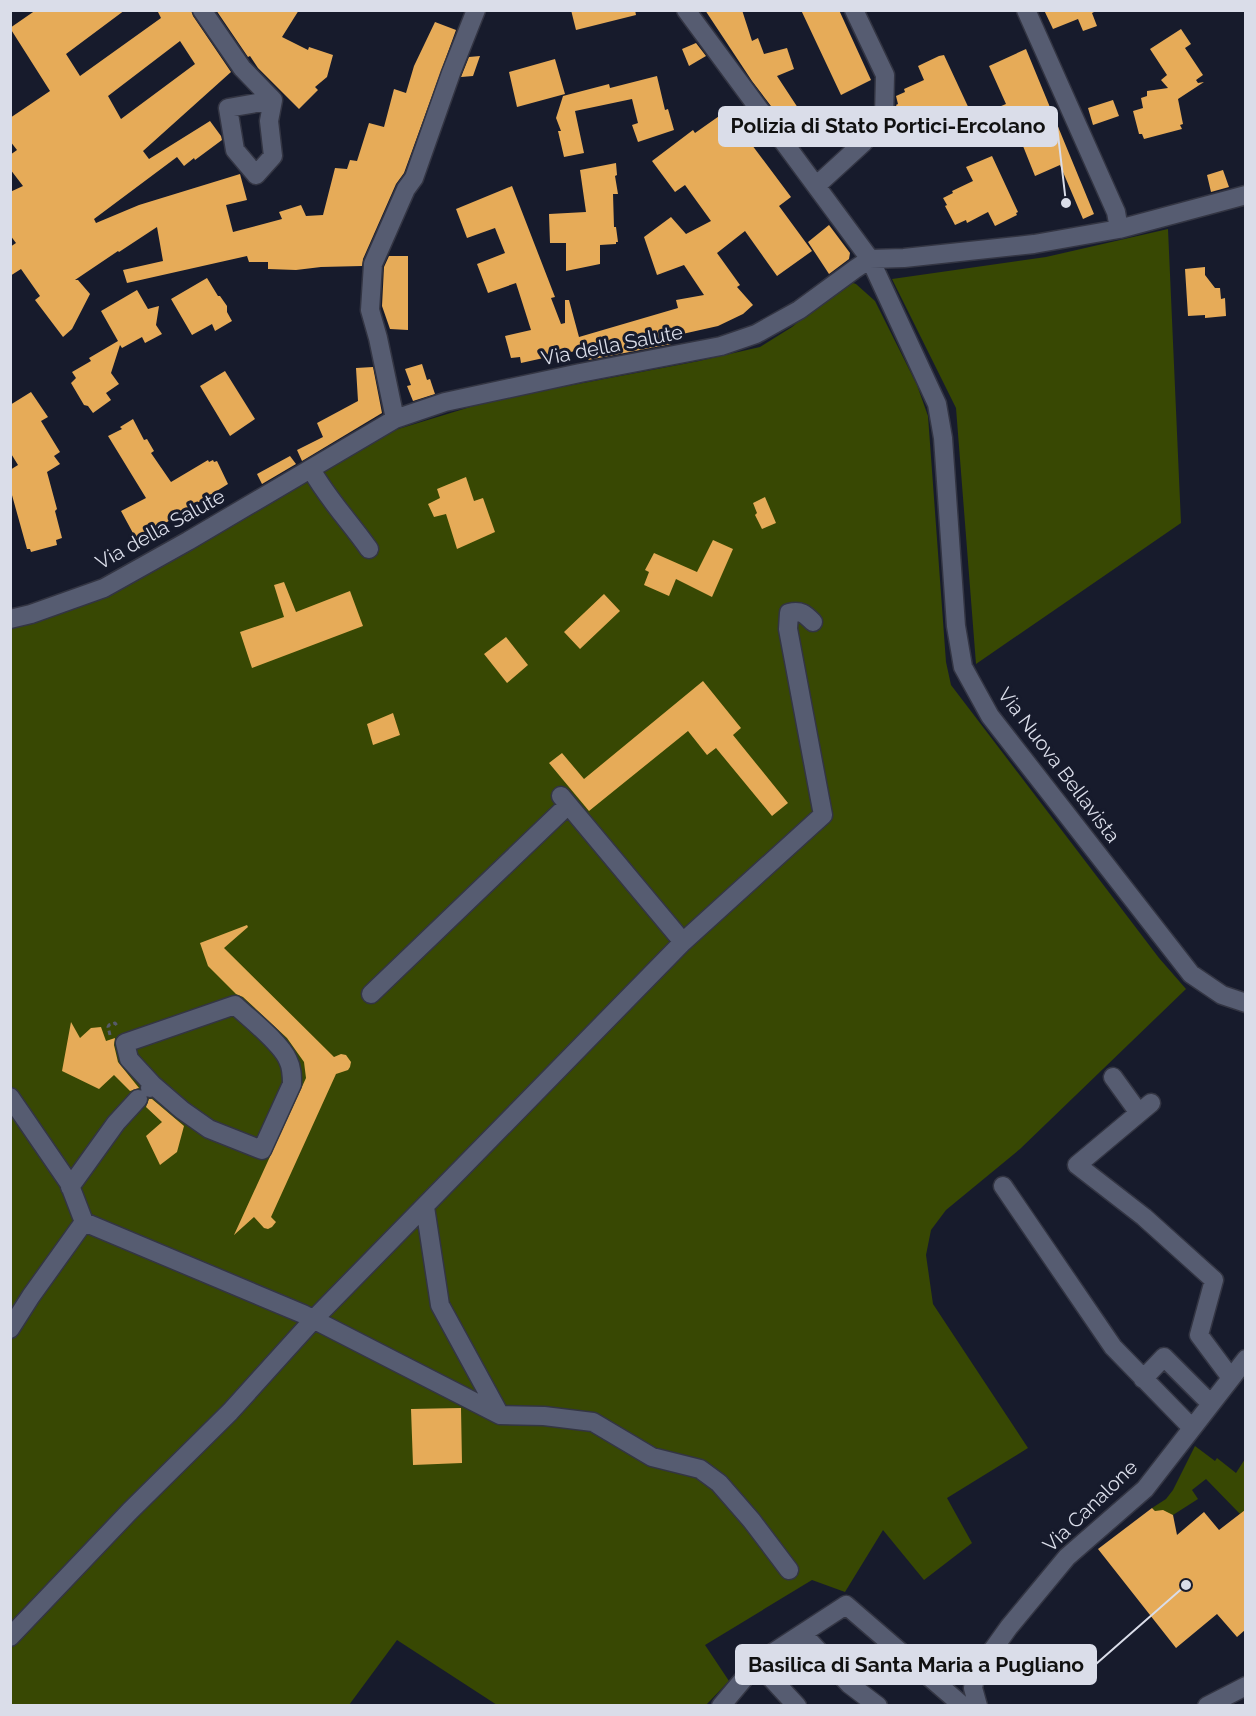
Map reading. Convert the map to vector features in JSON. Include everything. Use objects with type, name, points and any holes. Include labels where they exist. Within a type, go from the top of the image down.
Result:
[{"type":"street","points":[[202,10],[242,68],[273,100]]},
{"type":"street","points":[[395,419],[370,310],[373,264],[406,189],[414,178],[476,10]]},
{"type":"street","name":"Via Nuova Bellavista","points":[[686,10],[870,260],[937,404],[943,438],[956,626],[963,667],[990,716],[1191,974],[1222,995],[1245,1003]]},
{"type":"street","points":[[816,186],[863,143],[884,117],[885,75],[854,10]]},
{"type":"street","points":[[1026,10],[1116,212],[1119,229]]},
{"type":"street","name":"Via della Salute","points":[[10,619],[31,614],[104,588],[395,419],[445,402],[721,346],[756,334],[799,310],[870,260],[1034,244],[1119,229],[1245,195]]},
{"type":"street","points":[[310,469],[335,506],[369,549]]},
{"type":"street","points":[[10,1637],[130,1511],[230,1412],[314,1320],[683,942],[822,815],[788,630],[789,613],[798,611],[813,622]]},
{"type":"street","points":[[371,994],[564,800],[683,942]]},
{"type":"street","points":[[235,1005],[281,1048],[288,1058],[292,1072],[292,1084],[262,1150],[209,1129],[182,1110],[147,1091],[129,1059],[124,1043],[235,1005]]},
{"type":"street","points":[[1113,1077],[1145,1108],[1077,1165],[1144,1217],[1214,1280],[1199,1335],[1231,1378]]},
{"type":"street","points":[[70,1187],[116,1123],[147,1091]]},
{"type":"street","points":[[10,1097],[70,1187],[84,1222],[314,1320],[500,1415],[544,1416],[593,1422],[652,1457],[700,1469],[719,1483],[753,1521],[789,1570]]},
{"type":"street","points":[[1003,1186],[1113,1347],[1192,1428]]},
{"type":"street","points":[[425,1207],[440,1305],[500,1415]]},
{"type":"street","points":[[10,1329],[84,1222]]},
{"type":"street","points":[[1143,1378],[1164,1357],[1211,1404]]},
{"type":"street","name":"Via Canalone","points":[[975,1697],[976,1673],[1009,1627],[1067,1557],[1144,1489],[1245,1359]]},
{"type":"street","points":[[721,1706],[757,1663],[846,1605],[963,1706]]},
{"type":"street","points":[[802,1634],[849,1683],[878,1706]]},
{"type":"street","points":[[757,1663],[797,1706]]},
{"type":"street","points":[[1215,1701],[1245,1686]]},
{"type":"street","points":[[1215,1701],[1245,1702]]},
{"type":"green space","points":[[1168,229],[1181,523],[976,664],[956,408],[892,279],[1046,257]]},
{"type":"green space","points":[[847,281],[856,284],[875,301],[917,385],[928,416],[946,662],[951,685],[1159,958],[1186,989],[1020,1149],[946,1210],[931,1230],[926,1255],[933,1304],[1028,1448],[947,1498],[972,1543],[924,1580],[883,1530],[845,1592],[812,1580],[705,1645],[729,1681],[706,1705],[497,1705],[397,1640],[349,1705],[11,1706],[11,626],[208,539],[395,430],[493,400],[699,361],[760,347],[792,327]]},
{"type":"green space","points":[[1195,1446],[1215,1461],[1217,1458],[1236,1473],[1245,1459],[1245,1510],[1240,1514],[1206,1479],[1192,1490],[1198,1499],[1173,1515],[1155,1511],[1152,1508],[1166,1499],[1173,1490]]},
{"type":"building","points":[[36,10],[125,10],[66,54],[80,76],[161,18],[157,10],[191,10],[231,72],[143,151],[149,159],[210,121],[222,140],[184,166],[177,157],[94,219],[96,223],[139,205],[240,174],[247,200],[226,205],[233,232],[282,219],[279,212],[301,205],[306,216],[323,215],[335,168],[347,169],[350,160],[357,161],[369,123],[384,127],[394,89],[406,93],[414,66],[435,22],[456,30],[404,173],[396,184],[362,266],[296,270],[268,269],[268,262],[249,262],[247,256],[127,283],[123,270],[163,261],[157,227],[75,280],[78,280],[90,294],[72,329],[63,337],[35,300],[40,296],[21,269],[10,276],[10,247],[16,243],[10,235],[10,192],[23,186],[10,169],[10,155],[17,150],[10,141],[10,118],[50,91],[10,28]],"holes":[[[180,41],[195,64],[121,119],[108,96]]]},
{"type":"building","points":[[216,10],[299,10],[282,37],[308,50],[309,47],[333,55],[327,77],[315,87],[318,90],[299,109],[258,68],[250,56],[248,57]]},
{"type":"building","points":[[571,10],[635,10],[636,15],[576,30]]},
{"type":"building","points":[[705,10],[742,10],[752,41],[758,38],[764,54],[787,48],[794,69],[777,76],[800,111],[790,119],[796,127],[790,131],[752,81]]},
{"type":"building","points":[[801,10],[839,10],[871,80],[841,95]]},
{"type":"building","points":[[1044,10],[1098,10],[1092,13],[1097,26],[1083,31],[1078,19],[1053,29]]},
{"type":"building","points":[[1181,29],[1191,44],[1185,48],[1203,75],[1196,80],[1198,83],[1204,82],[1178,99],[1182,129],[1144,139],[1142,134],[1139,134],[1133,111],[1143,108],[1141,98],[1147,96],[1147,91],[1168,88],[1161,80],[1167,75],[1150,49]]},
{"type":"building","points":[[696,43],[706,56],[689,66],[682,49]]},
{"type":"building","points":[[1026,49],[1094,214],[1083,219],[1060,165],[1035,176],[1019,136],[1003,142],[989,111],[1006,104],[989,66]]},
{"type":"building","points":[[944,55],[971,113],[946,125],[940,111],[907,124],[896,105],[898,104],[896,96],[905,92],[904,89],[924,80],[918,66]]},
{"type":"building","points":[[480,56],[473,76],[461,77],[469,57]]},
{"type":"building","points":[[555,59],[565,94],[517,107],[509,72]]},
{"type":"building","points":[[657,76],[665,110],[668,109],[674,130],[638,142],[632,125],[638,123],[632,99],[575,111],[584,153],[564,157],[558,131],[561,131],[556,118],[563,96],[609,84],[610,88]]},
{"type":"building","points":[[1113,100],[1119,116],[1093,125],[1088,108]]},
{"type":"building","points":[[732,107],[754,138],[749,141],[791,197],[779,206],[812,251],[777,276],[745,231],[717,253],[740,285],[737,287],[753,305],[743,314],[718,326],[669,337],[671,344],[588,360],[584,349],[521,363],[520,357],[511,358],[505,336],[531,330],[516,283],[488,293],[477,264],[505,253],[495,228],[467,238],[456,209],[512,186],[555,297],[551,298],[561,324],[565,323],[565,300],[569,300],[579,337],[678,308],[676,300],[704,295],[684,265],[657,275],[644,237],[671,217],[686,234],[711,221],[685,185],[675,192],[652,161],[693,130],[695,133]]},
{"type":"building","points":[[992,156],[1018,212],[1017,215],[995,226],[988,212],[967,223],[966,220],[955,225],[943,198],[973,181],[966,167]]},
{"type":"building","points":[[616,163],[617,175],[615,176],[618,194],[613,194],[614,227],[616,227],[618,242],[600,245],[600,264],[566,271],[566,243],[550,243],[549,214],[586,212],[580,170]]},
{"type":"building","points":[[1223,170],[1229,187],[1211,192],[1207,175]]},
{"type":"building","points":[[829,225],[850,253],[849,259],[829,274],[808,242]]},
{"type":"building","points":[[389,256],[408,256],[408,330],[390,329],[382,306],[384,267]]},
{"type":"building","points":[[1205,267],[1205,275],[1215,288],[1220,288],[1221,299],[1225,298],[1226,316],[1205,318],[1205,315],[1188,316],[1185,269]]},
{"type":"building","points":[[207,278],[227,306],[227,312],[232,321],[215,331],[212,324],[192,335],[171,299]]},
{"type":"building","points":[[137,290],[148,309],[159,306],[156,325],[162,334],[145,343],[142,337],[122,348],[120,345],[111,373],[119,384],[106,393],[111,400],[93,413],[88,406],[84,405],[71,383],[76,378],[72,372],[91,361],[89,358],[118,341],[101,311]]},
{"type":"building","points":[[422,364],[435,394],[413,401],[407,386],[411,385],[405,369]]},
{"type":"building","points":[[373,367],[382,413],[302,461],[297,450],[323,437],[317,423],[358,401],[356,368]]},
{"type":"building","points":[[225,371],[255,419],[230,436],[200,386]]},
{"type":"building","points":[[31,392],[48,417],[41,421],[60,452],[54,456],[60,464],[47,472],[62,538],[56,540],[57,545],[31,552],[27,549],[10,488],[10,470],[18,465],[10,452],[10,405]]},
{"type":"building","points":[[133,419],[144,440],[147,439],[154,451],[151,453],[171,482],[208,460],[209,462],[213,460],[217,461],[228,484],[151,532],[154,537],[140,546],[121,511],[146,498],[108,436],[122,429],[120,427]]},
{"type":"building","points":[[290,456],[296,464],[262,484],[257,474]]},
{"type":"building","points":[[466,477],[474,501],[483,498],[495,532],[457,549],[446,514],[434,517],[428,504],[440,498],[437,489]]},
{"type":"building","points":[[765,497],[776,523],[762,529],[755,515],[757,513],[753,503]]},
{"type":"building","points":[[713,540],[733,549],[712,597],[676,579],[669,596],[644,585],[649,572],[645,570],[654,553],[697,572]]},
{"type":"building","points":[[284,582],[296,612],[350,591],[363,626],[252,668],[240,632],[284,617],[274,585]]},
{"type":"building","points":[[604,594],[620,611],[580,649],[564,632]]},
{"type":"building","points":[[506,637],[528,665],[507,683],[484,654]]},
{"type":"building","points":[[703,681],[741,728],[733,735],[788,803],[772,816],[716,748],[707,755],[688,731],[589,811],[549,763],[562,753],[584,779]]},
{"type":"building","points":[[393,713],[400,735],[373,745],[367,724]]},
{"type":"building","points":[[247,925],[248,927],[224,948],[334,1057],[341,1054],[346,1055],[351,1062],[348,1070],[336,1074],[271,1217],[276,1222],[268,1229],[264,1228],[254,1217],[234,1235],[306,1078],[304,1062],[287,1038],[243,997],[236,994],[208,966],[200,943]]},
{"type":"building","points":[[71,1022],[80,1038],[91,1028],[101,1027],[106,1041],[115,1038],[114,1045],[118,1062],[139,1088],[130,1091],[114,1075],[99,1089],[62,1071]]},
{"type":"building","points":[[149,1099],[152,1099],[184,1126],[177,1152],[160,1165],[146,1136],[162,1122],[146,1107]]},
{"type":"building","points":[[461,1408],[462,1463],[413,1465],[411,1409]]},
{"type":"building","points":[[1152,1508],[1155,1511],[1163,1510],[1173,1515],[1177,1535],[1204,1512],[1219,1530],[1245,1510],[1245,1630],[1237,1637],[1217,1614],[1176,1648],[1098,1549]]},
{"type":"place","name":"Polizia di Stato Portici-Ercolano","points":[[1066,203]]},
{"type":"place","name":"Basilica di Santa Maria a Pugliano","points":[[1186,1585]]}]
